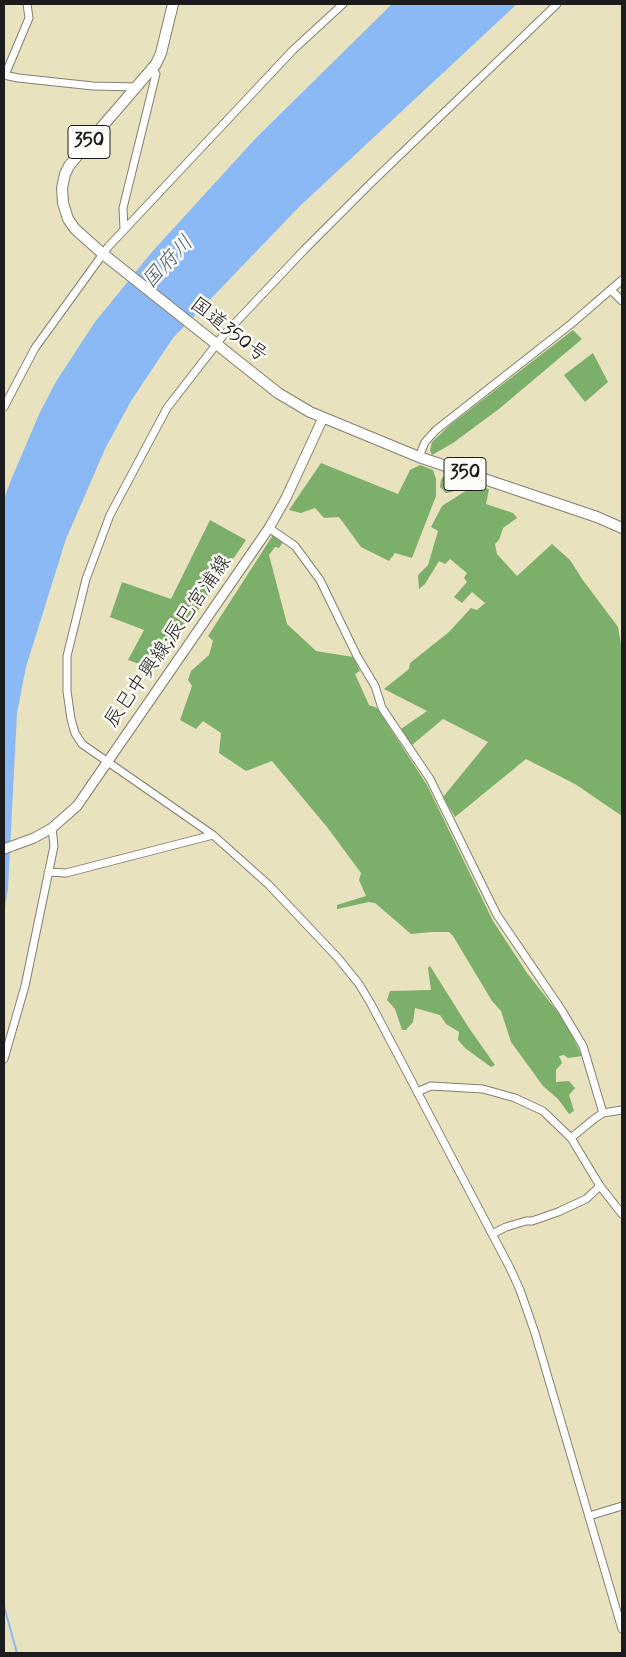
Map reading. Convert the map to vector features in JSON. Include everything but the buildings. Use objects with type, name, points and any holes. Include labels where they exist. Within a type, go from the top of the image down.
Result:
[{"type":"highway","name":"国道350号","points":[[173,4],[161,53],[153,69],[69,166],[63,181],[64,211],[79,234],[278,393],[323,418],[419,457],[597,517],[622,528]]},
{"type":"main road","name":"辰巳中興線;辰巳宮浦線","points":[[4,849],[34,838],[49,830],[77,806],[269,528],[286,498],[323,418]]},
{"type":"street","points":[[27,4],[29,18],[4,75],[93,86],[138,87]]},
{"type":"street","points":[[4,407],[35,348],[124,229],[293,50],[343,4]]},
{"type":"street","points":[[557,4],[304,250],[215,343],[167,408],[119,495],[86,579],[74,622],[67,664],[67,691],[71,719],[75,733],[82,744],[213,835],[269,885],[338,958],[371,1004],[510,1268],[527,1308],[622,1629]]},
{"type":"street","points":[[124,229],[123,208],[156,74],[153,69]]},
{"type":"street","points":[[419,457],[425,442],[436,430],[571,324],[622,280]]},
{"type":"street","points":[[611,290],[622,301]]},
{"type":"street","points":[[269,528],[295,546],[320,580],[357,656],[375,686],[382,708],[430,779],[497,915],[561,1009],[582,1046],[591,1070],[603,1114]]},
{"type":"street","points":[[4,1059],[25,986],[54,846],[49,830]]},
{"type":"street","points":[[48,872],[66,873],[213,835]]},
{"type":"street","points":[[417,1092],[431,1086],[483,1090],[531,1104],[543,1111],[571,1138],[600,1186],[622,1214]]},
{"type":"street","points":[[571,1138],[603,1114],[622,1110]]},
{"type":"street","points":[[492,1234],[506,1227],[558,1212],[586,1199],[600,1186]]},
{"type":"street","points":[[589,1516],[622,1506]]},
{"type":"green space","points":[[573,330],[582,339],[499,409],[453,443],[432,455],[430,450],[432,442],[450,425]]},
{"type":"green space","points":[[593,353],[608,382],[585,402],[564,375]]},
{"type":"green space","points":[[321,463],[398,494],[410,470],[420,465],[433,470],[436,479],[436,496],[412,558],[395,553],[389,561],[361,547],[339,517],[324,518],[315,508],[301,513],[289,510]]},
{"type":"green space","points":[[445,474],[465,481],[459,488],[446,493],[440,487],[441,480]]},
{"type":"green space","points":[[475,485],[489,489],[486,504],[513,513],[517,518],[503,528],[499,540],[495,544],[497,554],[517,576],[552,544],[570,560],[618,627],[622,649],[622,816],[575,784],[526,759],[455,817],[443,797],[488,742],[443,719],[412,745],[401,729],[427,711],[384,689],[409,669],[410,663],[449,632],[471,608],[477,610],[485,603],[472,592],[462,603],[454,597],[467,582],[464,578],[467,573],[450,559],[445,564],[439,561],[425,584],[419,589],[418,575],[428,565],[438,531],[431,527],[442,506]]},
{"type":"green space","points":[[210,520],[246,540],[186,628],[180,632],[153,669],[128,660],[144,630],[110,617],[122,582],[171,599]]},
{"type":"green space","points":[[273,535],[283,542],[279,548],[275,547],[269,555],[287,624],[316,651],[353,657],[360,671],[355,674],[369,705],[377,708],[427,785],[493,921],[527,973],[564,1020],[582,1056],[568,1058],[564,1055],[559,1056],[562,1063],[556,1070],[556,1082],[569,1081],[575,1088],[569,1095],[574,1111],[569,1114],[558,1099],[543,1086],[511,1042],[501,1011],[492,1001],[453,936],[449,932],[411,934],[375,903],[369,902],[337,909],[337,905],[366,896],[359,880],[361,873],[327,827],[272,761],[246,771],[219,753],[221,733],[203,721],[196,729],[180,720],[192,686],[188,680],[191,671],[209,655],[213,641],[208,636]]},
{"type":"green space","points":[[430,966],[495,1065],[491,1067],[465,1048],[458,1040],[459,1032],[446,1024],[440,1015],[415,1008],[413,1022],[406,1030],[402,1030],[395,1009],[387,1000],[390,991],[431,990],[428,968]]},
{"type":"water","name":"国府川","points":[[392,4],[517,4],[300,206],[173,338],[131,401],[105,449],[66,539],[26,667],[17,713],[8,888],[4,913],[4,499],[40,412],[57,380],[95,322],[151,253],[255,139]]},
{"type":"waterway","points":[[4,1606],[17,1653]]}]
